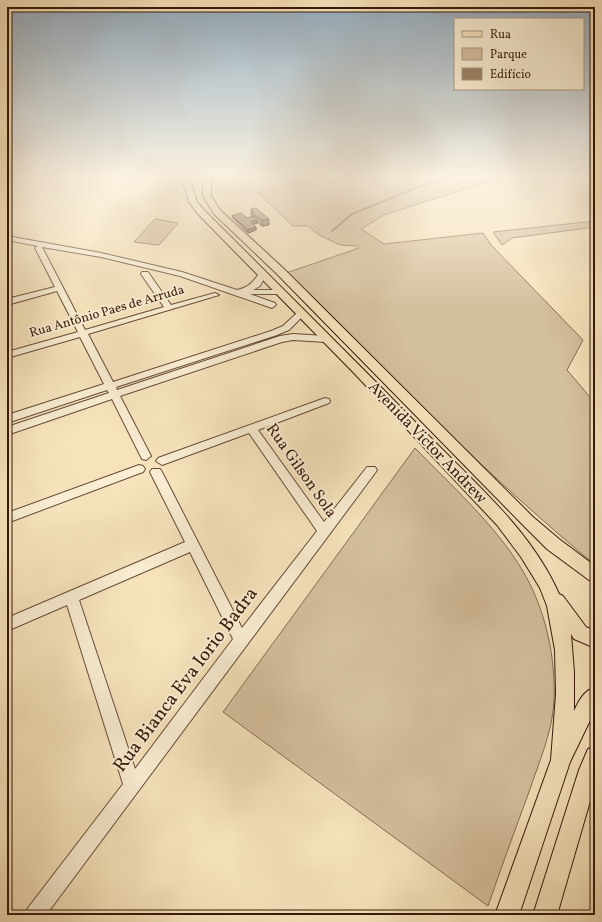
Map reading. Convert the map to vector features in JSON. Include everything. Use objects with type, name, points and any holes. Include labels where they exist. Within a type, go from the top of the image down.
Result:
[{"type":"main road","name":"Avenida Victor Andrew","points":[[209,219],[502,521],[524,548],[547,587],[562,635],[565,674],[561,760]]},
{"type":"main road","name":"Avenida Victor Andrew","points":[[225,219],[280,271],[528,521],[553,544],[595,575]]},
{"type":"main road","points":[[547,587],[580,633],[595,640]]},
{"type":"main road","points":[[507,915],[561,760],[586,706],[595,696]]},
{"type":"main road","points":[[545,915],[589,770],[595,756]]},
{"type":"street","points":[[7,238],[51,244],[201,279],[272,305]]},
{"type":"street","points":[[39,248],[146,456]]},
{"type":"street","points":[[145,274],[169,308]]},
{"type":"street","points":[[237,292],[258,284],[262,275]]},
{"type":"street","points":[[7,302],[60,288]]},
{"type":"street","points":[[237,292],[279,292]]},
{"type":"street","name":"Rua Antônio Paes de Arruda","points":[[7,355],[215,295]]},
{"type":"street","points":[[7,431],[215,352],[286,328],[301,314]]},
{"type":"street","points":[[7,419],[206,365],[280,339],[293,337],[326,339]]},
{"type":"street","points":[[206,365],[218,356],[218,353],[215,352]]},
{"type":"street","points":[[7,518],[139,469],[148,473],[159,466],[251,428],[325,401]]},
{"type":"street","name":"Rua Gilson Sola","points":[[251,428],[324,532]]},
{"type":"street","points":[[139,469],[137,467],[140,460],[146,456],[158,456],[159,466],[192,545],[241,640]]},
{"type":"street","name":"Rua Bianca Eva Iorio Badra","points":[[35,915],[132,784],[371,470]]},
{"type":"street","points":[[7,625],[192,545]]},
{"type":"street","points":[[71,597],[132,784]]},
{"type":"green space","points":[[155,219],[178,223],[159,245],[134,242]]},
{"type":"green space","points":[[286,219],[377,219],[361,229],[384,244],[483,233],[491,245],[583,340],[567,370],[595,403],[595,565],[555,531],[476,459],[399,386],[286,273],[359,248],[357,246],[340,245],[319,235],[308,226],[293,226]]},
{"type":"green space","points":[[595,221],[595,227],[512,238],[502,245],[493,232]]},
{"type":"green space","points":[[415,448],[471,505],[499,536],[511,552],[537,599],[543,615],[551,650],[554,702],[551,725],[541,759],[488,906],[223,712]]},
{"type":"building","points":[[235,219],[256,219],[257,220],[251,222],[256,227],[248,230]]},
{"type":"waterway","points":[[332,231],[346,219]]}]
